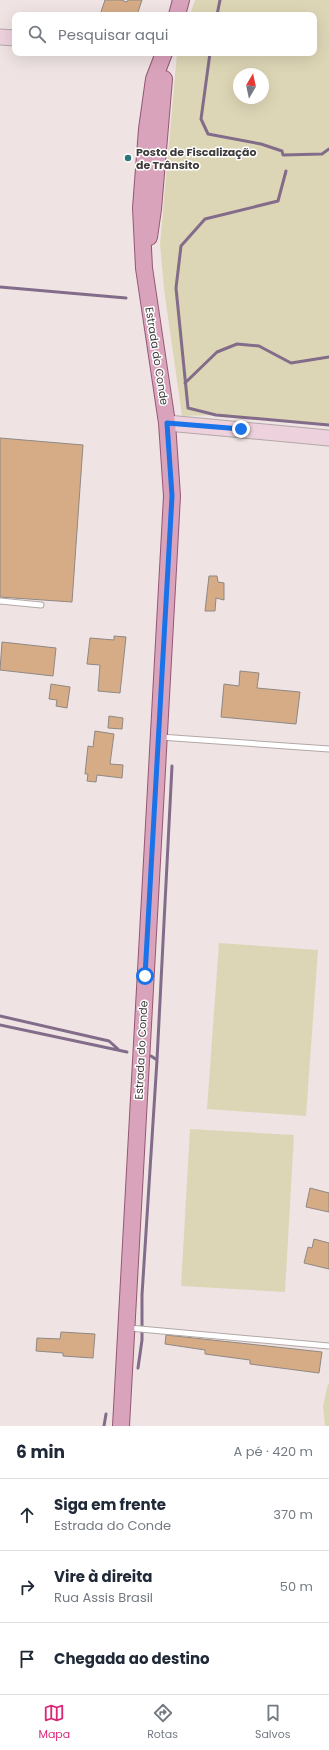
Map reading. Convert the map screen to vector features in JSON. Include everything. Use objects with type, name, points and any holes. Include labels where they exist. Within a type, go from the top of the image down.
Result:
[{"type":"main road","points":[[177,12],[181,0]]},
{"type":"main road","name":"Estrada do Conde","points":[[121,1426],[132,1328],[159,737],[172,496],[167,423],[144,268],[153,209],[164,80],[164,56]]},
{"type":"street","points":[[0,37],[12,38]]},
{"type":"street","points":[[167,423],[329,438]]},
{"type":"lane","points":[[0,601],[41,605]]},
{"type":"lane","points":[[159,737],[329,749]]},
{"type":"lane","points":[[132,1328],[329,1346]]},
{"type":"shaded area","points":[[195,0],[329,0],[329,425],[216,415],[182,416],[164,289],[160,244],[177,56],[317,56],[317,12],[191,12]]},
{"type":"shaded area","points":[[219,943],[318,950],[306,1116],[207,1109]]},
{"type":"shaded area","points":[[190,1129],[294,1135],[285,1292],[181,1286]]},
{"type":"shaded area","points":[[328,1384],[329,1426],[325,1426],[323,1406]]},
{"type":"building","points":[[105,0],[121,0],[127,2],[128,0],[142,0],[138,12],[101,12]]},
{"type":"building","points":[[0,438],[83,445],[72,602],[0,597]]},
{"type":"building","points":[[209,576],[217,576],[218,582],[224,583],[224,600],[216,598],[215,611],[205,611]]},
{"type":"building","points":[[114,636],[126,637],[120,693],[98,691],[100,665],[87,664],[90,638],[114,640]]},
{"type":"building","points":[[2,642],[56,648],[53,676],[0,670]]},
{"type":"building","points":[[240,671],[259,673],[257,688],[300,692],[296,724],[221,717],[224,684],[239,686]]},
{"type":"building","points":[[51,684],[70,687],[67,708],[56,706],[57,700],[49,699]]},
{"type":"building","points":[[109,716],[123,718],[122,729],[108,728]]},
{"type":"building","points":[[95,731],[114,734],[110,764],[123,765],[122,778],[97,775],[96,782],[87,781],[88,774],[85,774],[88,746],[93,747]]},
{"type":"building","points":[[310,1188],[329,1193],[329,1212],[306,1207]]},
{"type":"building","points":[[314,1239],[329,1243],[329,1269],[304,1263],[308,1247],[312,1248]]},
{"type":"building","points":[[61,1332],[95,1334],[93,1358],[63,1356],[63,1353],[36,1351],[37,1338],[60,1339]]},
{"type":"building","points":[[166,1335],[322,1352],[319,1373],[250,1364],[250,1360],[205,1354],[205,1350],[165,1344]]},
{"type":"waterway","points":[[218,12],[220,0]]},
{"type":"waterway","points":[[210,56],[201,119],[208,134],[261,144],[282,151],[283,155],[322,154],[329,149]]},
{"type":"waterway","points":[[286,171],[278,201],[205,219],[181,246],[176,288],[188,408],[216,415],[329,425]]},
{"type":"waterway","points":[[0,287],[126,298]]},
{"type":"waterway","points":[[185,383],[217,352],[237,344],[259,346],[291,363],[329,357]]},
{"type":"waterway","points":[[138,1368],[142,1340],[142,1295],[157,1060],[172,766]]},
{"type":"waterway","points":[[0,1016],[109,1041],[118,1049]]},
{"type":"waterway","points":[[0,1025],[127,1052]]},
{"type":"waterway","points":[[151,1056],[157,1060]]},
{"type":"waterway","points":[[104,1426],[106,1414]]},
{"type":"place","name":"Posto de Fiscalização de Trânsito","points":[[128,158]]},
{"type":"route","points":[[145,976],[172,496],[167,423],[241,429]]}]
